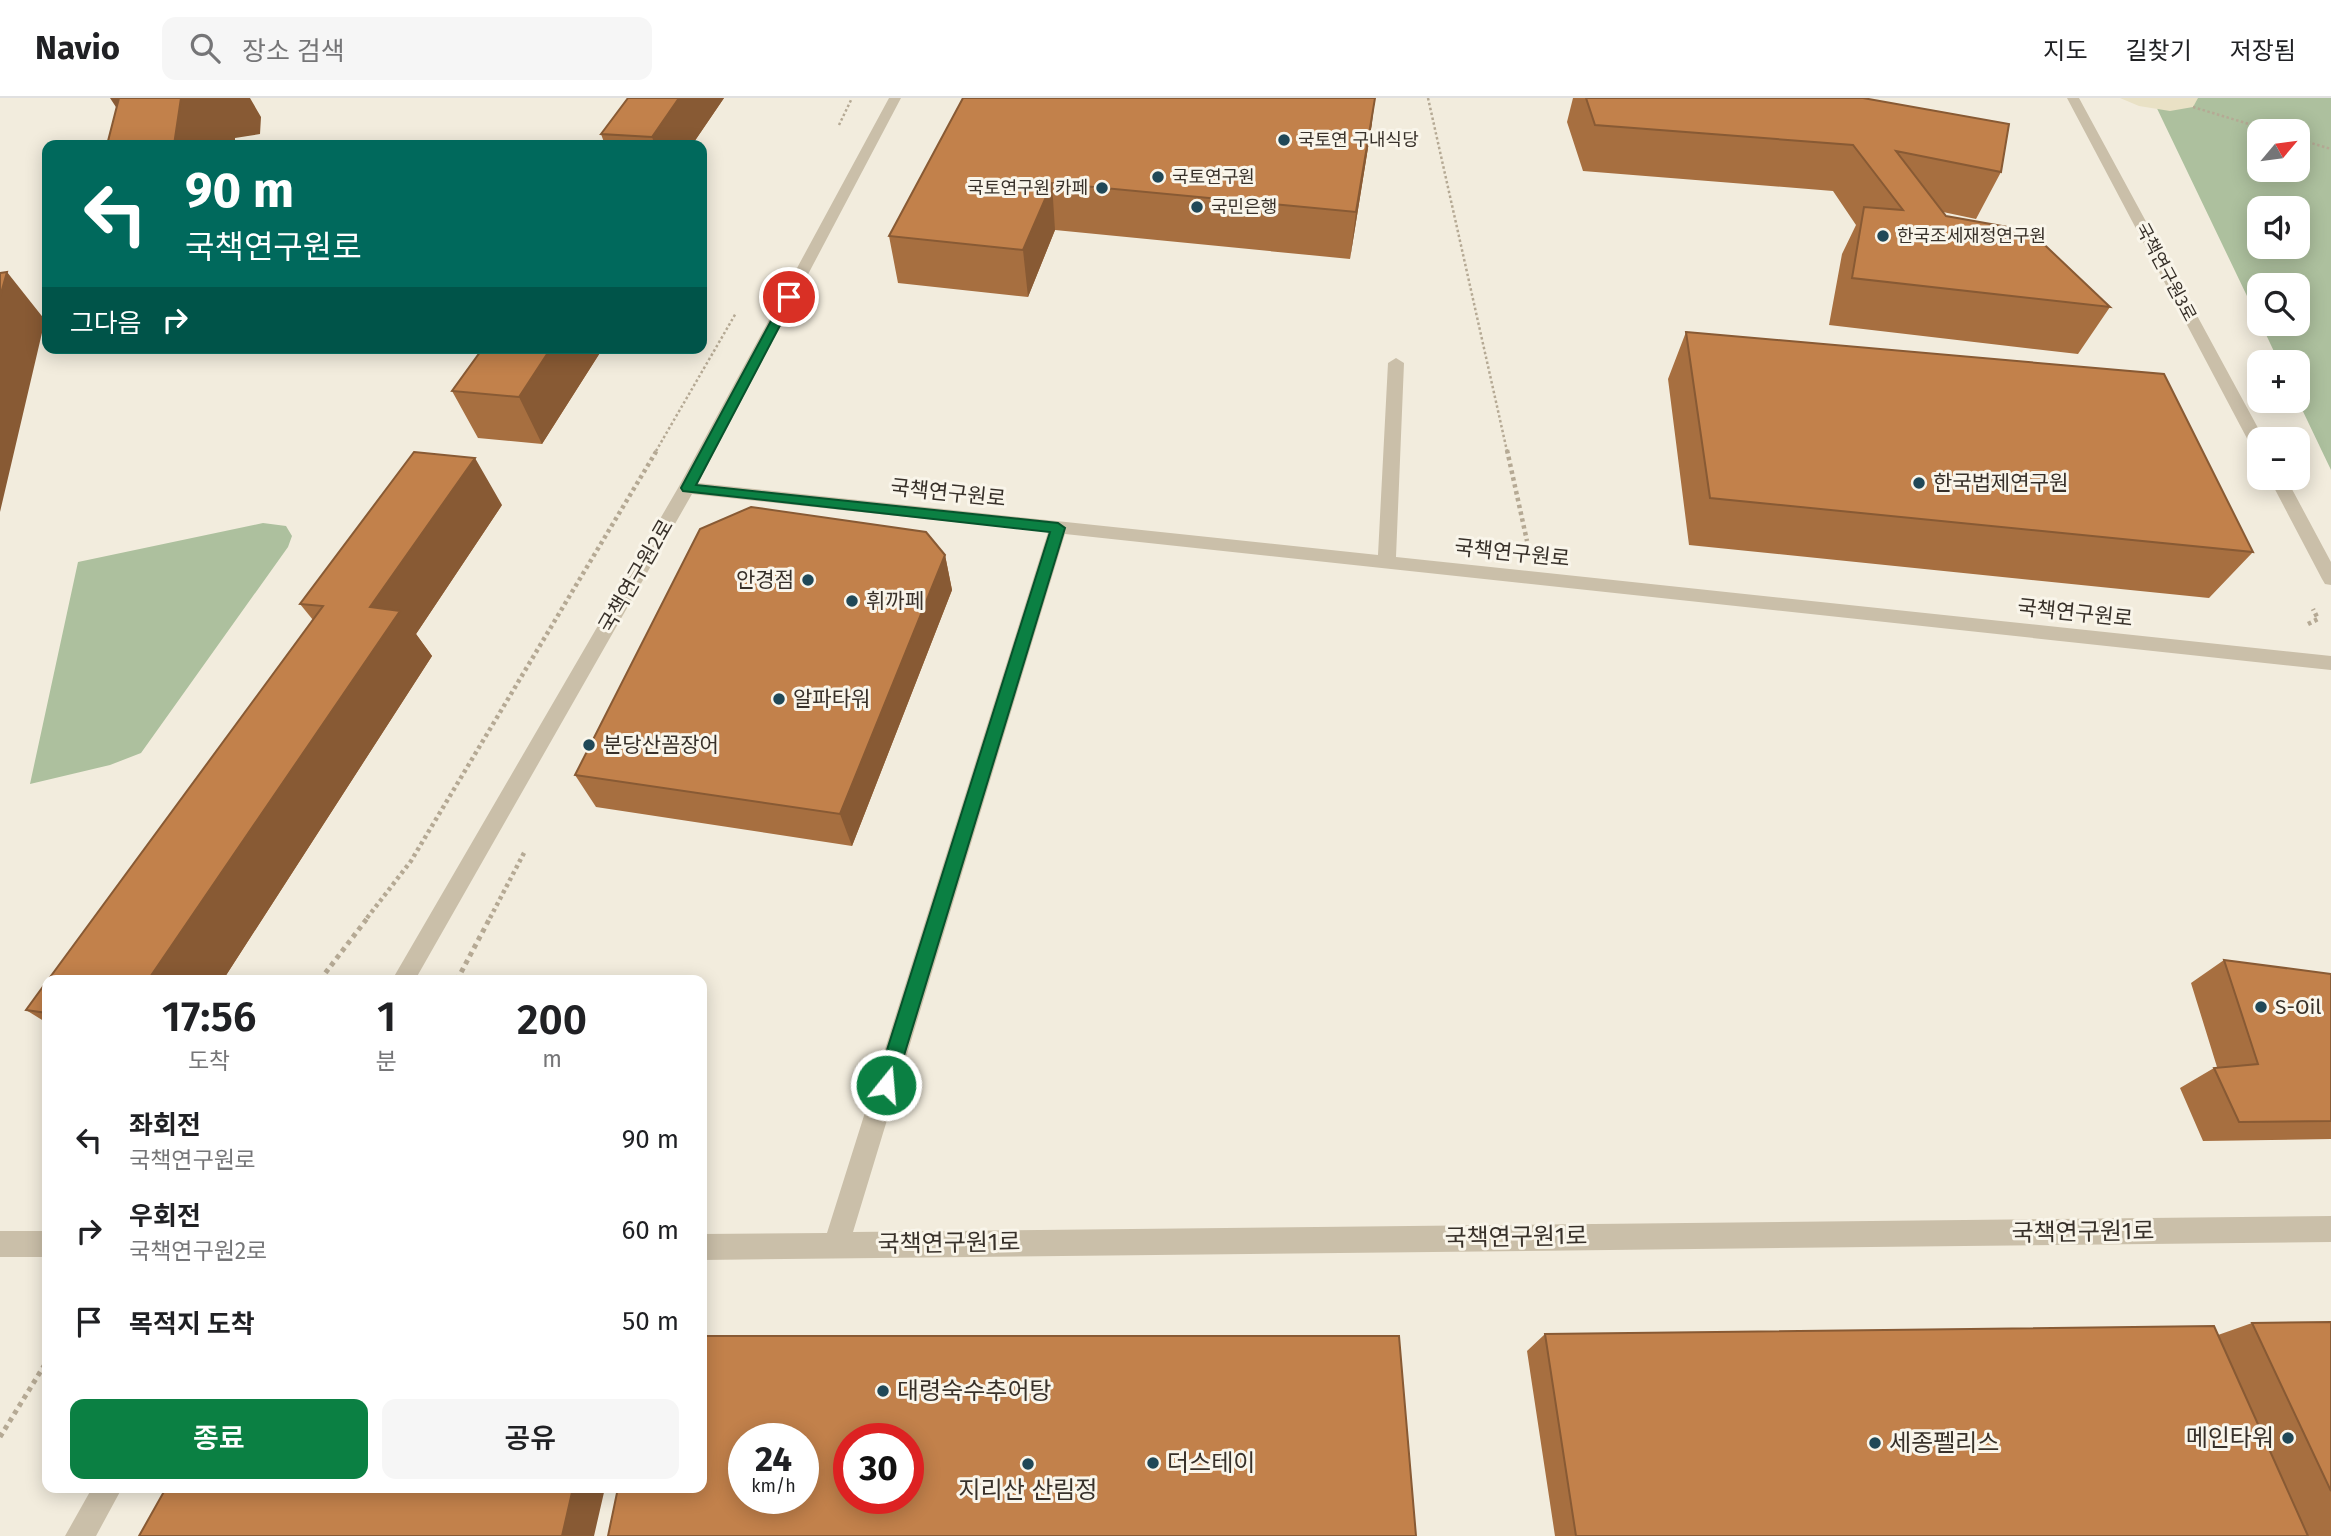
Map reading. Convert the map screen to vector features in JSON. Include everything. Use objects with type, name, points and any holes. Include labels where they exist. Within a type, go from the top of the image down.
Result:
[{"type":"street","points":[[878,130],[885,98]]},
{"type":"street","name":"국책연구원2로","points":[[406,975],[687,488],[895,98]]},
{"type":"street","name":"국책연구원3로","points":[[2073,98],[2249,427]]},
{"type":"street","points":[[1387,563],[1396,363]]},
{"type":"street","name":"국책연구원로","points":[[687,488],[2331,663]]},
{"type":"street","points":[[2283,490],[2331,579]]},
{"type":"street","points":[[836,1244],[1058,528]]},
{"type":"street","name":"국책연구원1로","points":[[707,1247],[2331,1229]]},
{"type":"street","points":[[0,1244],[42,1244]]},
{"type":"street","points":[[80,1536],[105,1493]]},
{"type":"path","points":[[839,128],[842,114],[852,98]]},
{"type":"path","points":[[1428,98],[1528,547]]},
{"type":"path","points":[[2193,107],[2247,123]]},
{"type":"path","points":[[2310,143],[2331,149]]},
{"type":"path","points":[[324,975],[411,861],[615,523],[739,308]]},
{"type":"path","points":[[2298,628],[2318,619],[2312,607]]},
{"type":"path","points":[[0,1437],[42,1369]]},
{"type":"green space","points":[[2152,98],[2331,98],[2331,470],[2304,413],[2310,413],[2310,350],[2273,350],[2267,336],[2310,336],[2310,273],[2247,273],[2247,296]]},
{"type":"green space","points":[[263,523],[286,526],[292,536],[288,547],[141,753],[110,765],[30,784],[78,562]]},
{"type":"shaded area","points":[[2120,98],[2198,98],[2193,107],[2170,111],[2139,106]]},
{"type":"building","points":[[119,98],[181,98],[175,140],[108,140]]},
{"type":"building","points":[[628,98],[679,98],[652,137],[601,134]]},
{"type":"building","name":"국토연구원","points":[[963,98],[1375,98],[1356,212],[1052,183],[1023,250],[889,236]]},
{"type":"building","points":[[1586,98],[1863,98],[2009,124],[2001,172],[1896,151],[1946,216],[2030,231],[2110,307],[1852,278],[1864,207],[1903,210],[1853,145],[1595,125]]},
{"type":"building","points":[[7,272],[0,297],[0,273]]},
{"type":"building","name":"한국법제연구원","points":[[1686,332],[2164,374],[2253,552],[1710,498]]},
{"type":"building","points":[[479,354],[547,354],[519,397],[452,391]]},
{"type":"building","points":[[414,452],[475,458],[370,607],[400,611],[151,975],[52,975],[323,606],[300,604]]},
{"type":"building","name":"알파타워","points":[[751,507],[926,532],[945,555],[840,814],[575,775],[700,529]]},
{"type":"building","points":[[2224,960],[2331,974],[2331,1121],[2239,1122],[2214,1068],[2258,1064]]},
{"type":"building","points":[[42,988],[42,1012],[26,1010]]},
{"type":"building","points":[[2331,1322],[2331,1491],[2252,1323]]},
{"type":"building","name":"세종펠리스","points":[[2214,1326],[2308,1536],[1576,1536],[1545,1334]]},
{"type":"building","name":"더스테이","points":[[707,1336],[1399,1336],[1416,1536],[608,1536],[617,1493],[707,1493]]},
{"type":"building","points":[[163,1493],[572,1493],[562,1536],[139,1536]]},
{"type":"place","name":"국토연 구내식당","points":[[1284,140]]},
{"type":"place","name":"국토연구원","points":[[1158,177]]},
{"type":"place","name":"국토연구원 카페","points":[[1102,188]]},
{"type":"place","name":"국민은행","points":[[1197,207]]},
{"type":"place","name":"한국조세재정연구원","points":[[1883,236]]},
{"type":"place","name":"한국법제연구원","points":[[1919,483]]},
{"type":"place","name":"안경점","points":[[808,580]]},
{"type":"place","name":"휘까페","points":[[852,601]]},
{"type":"place","name":"알파타워","points":[[779,699]]},
{"type":"place","name":"분당산꼼장어","points":[[589,745]]},
{"type":"place","name":"S-Oil","points":[[2261,1007]]},
{"type":"place","name":"대령숙수추어탕","points":[[883,1391]]},
{"type":"place","name":"메인타워","points":[[2288,1438]]},
{"type":"place","name":"세종펠리스","points":[[1875,1443]]},
{"type":"place","name":"더스테이","points":[[1153,1463]]},
{"type":"place","name":"지리산 산림정","points":[[1028,1464]]},
{"type":"route","points":[[789,297],[687,488],[1058,528],[886,1085]]}]
